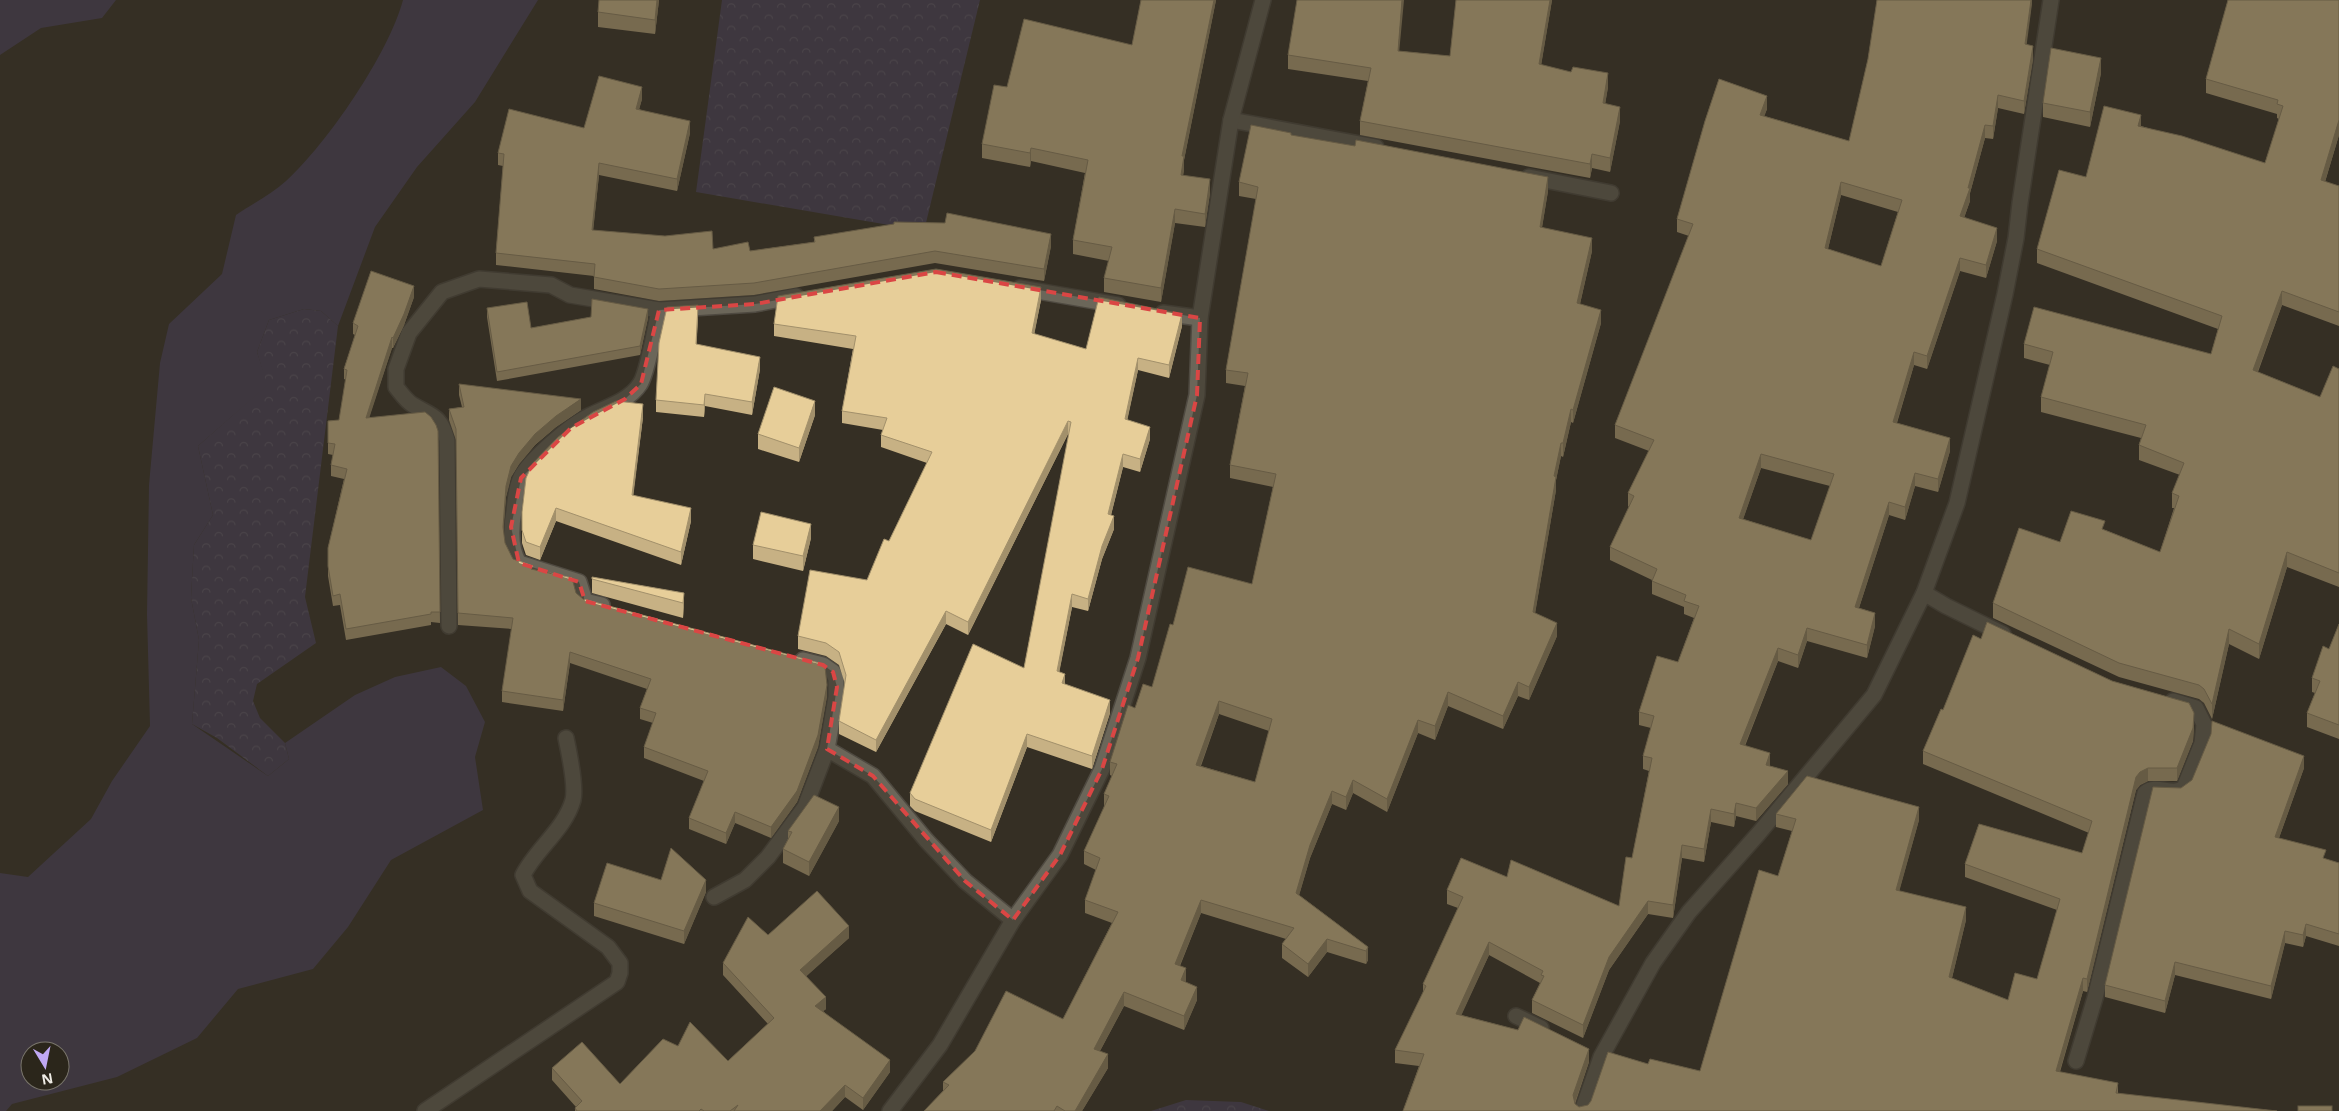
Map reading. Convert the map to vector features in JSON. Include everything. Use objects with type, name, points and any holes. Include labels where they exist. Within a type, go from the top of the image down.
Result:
[{"type":"street","points":[[890,1111],[940,1045],[1013,920],[1060,855],[1102,769],[1138,658],[1197,395],[1200,318],[1231,120],[1263,0]]},
{"type":"street","points":[[1582,1111],[1600,1057],[1653,963],[1689,912],[1753,840],[1874,695],[1924,593],[1957,503],[2005,294],[2016,238],[2052,0]]},
{"type":"street","points":[[1231,120],[1386,149]]},
{"type":"street","points":[[1518,175],[1611,192]]},
{"type":"street","points":[[449,626],[447,440],[444,427],[436,416],[411,404],[396,387],[396,370],[409,333],[442,292],[479,279],[551,285],[570,296],[659,310],[755,304],[812,293]]},
{"type":"street","points":[[1002,284],[1200,318]]},
{"type":"street","points":[[612,608],[585,601],[579,582],[519,563],[515,552],[511,527],[521,478],[564,433],[587,416],[625,398],[641,384],[659,310]]},
{"type":"street","points":[[1924,593],[1946,606],[2016,640]]},
{"type":"street","points":[[714,897],[746,880],[768,856],[805,807],[827,749],[837,686],[833,672],[824,665],[787,655]]},
{"type":"street","points":[[2076,1061],[2095,998],[2145,793],[2155,788],[2171,793],[2184,788],[2202,743],[2204,724],[2196,708],[2160,698]]},
{"type":"street","points":[[425,1111],[618,982],[620,962],[608,946],[530,891],[523,874],[562,819],[573,799],[571,760],[566,738]]},
{"type":"street","points":[[827,749],[873,776],[926,840],[964,881],[1013,920]]},
{"type":"street","points":[[1516,1016],[1558,1036]]},
{"type":"street","points":[[1584,1049],[1600,1057]]},
{"type":"highlighted area","points":[[936,272],[1200,318],[1197,395],[1138,658],[1102,769],[1060,855],[1013,920],[965,881],[873,776],[827,749],[837,687],[833,672],[823,665],[585,601],[579,582],[519,563],[511,527],[521,478],[571,428],[625,399],[641,384],[659,310],[755,304]]},
{"type":"green space","points":[[0,0],[116,0],[102,18],[41,28],[0,55]]},
{"type":"green space","points":[[403,0],[538,0],[475,102],[417,167],[375,227],[338,326],[321,311],[304,309],[269,320],[257,352],[268,385],[198,446],[213,515],[194,545],[191,598],[199,640],[192,724],[268,776],[289,759],[285,743],[355,695],[395,677],[441,667],[466,686],[485,722],[475,757],[483,810],[391,860],[348,927],[313,969],[238,989],[197,1038],[117,1077],[70,1089],[70,1041],[20,1041],[20,1091],[63,1091],[12,1104],[6,1111],[0,1111],[0,873],[28,877],[91,819],[112,781],[150,726],[147,614],[149,485],[160,363],[169,324],[222,274],[236,215],[286,181],[320,145],[355,96],[385,45]]},
{"type":"green space","points":[[722,0],[980,0],[924,231],[696,192]]},
{"type":"green space","points":[[304,309],[321,311],[338,326],[305,597],[316,643],[257,684],[253,701],[260,718],[285,743],[289,759],[268,776],[217,738],[192,724],[199,640],[191,598],[194,545],[213,515],[198,446],[267,385],[257,352],[269,320]]},
{"type":"green space","points":[[1186,1100],[1241,1102],[1269,1111],[1151,1111]]},
{"type":"building","points":[[599,0],[657,0],[655,20],[598,12]]},
{"type":"building","points":[[1141,0],[1214,0],[1182,156],[1184,156],[1181,175],[1210,179],[1205,214],[1175,209],[1161,288],[1104,278],[1112,247],[1073,240],[1088,160],[1031,148],[1030,153],[982,144],[994,85],[1007,87],[1024,19],[1132,45]]},
{"type":"building","points":[[1297,0],[1402,0],[1398,51],[1450,56],[1456,0],[1550,0],[1539,64],[1571,72],[1573,67],[1608,73],[1603,103],[1620,107],[1610,158],[1592,154],[1590,164],[1360,121],[1371,68],[1288,55]]},
{"type":"building","points":[[1877,0],[2031,0],[2025,44],[2033,46],[2024,101],[1998,95],[1993,126],[1985,125],[1968,188],[1970,188],[1960,216],[1997,228],[1986,265],[1960,258],[1927,356],[1914,352],[1893,422],[1950,438],[1938,479],[1915,473],[1905,507],[1889,502],[1855,607],[1875,613],[1867,645],[1807,628],[1798,655],[1778,648],[1740,744],[1770,753],[1766,765],[1788,771],[1756,808],[1736,803],[1734,814],[1711,809],[1704,849],[1682,845],[1673,905],[1648,901],[1609,957],[1583,1025],[1532,1000],[1544,976],[1541,975],[1543,971],[1489,942],[1456,1014],[1518,1030],[1524,1017],[1589,1049],[1573,1095],[1575,1104],[1579,1107],[1588,1105],[1591,1101],[1608,1052],[1648,1064],[1650,1059],[1700,1071],[1759,870],[1778,876],[1796,819],[1776,814],[1807,776],[1919,807],[1896,890],[1966,907],[1949,977],[2008,1000],[2015,973],[2037,979],[2060,899],[1965,864],[1979,824],[2082,853],[2092,821],[1923,751],[1941,709],[1943,710],[1973,635],[1981,639],[1987,622],[2112,681],[2189,703],[2194,713],[2193,728],[2177,768],[2148,768],[2140,772],[2136,777],[2087,979],[2083,978],[2056,1071],[2118,1083],[2116,1093],[2277,1111],[1403,1111],[1424,1054],[1395,1050],[1426,986],[1423,984],[1463,897],[1447,890],[1461,858],[1507,877],[1511,860],[1619,906],[1626,857],[1632,858],[1652,758],[1643,756],[1654,716],[1639,712],[1657,656],[1678,662],[1699,606],[1684,601],[1686,595],[1652,581],[1657,569],[1610,547],[1634,496],[1628,493],[1654,440],[1615,425],[1693,224],[1677,219],[1719,79],[1767,96],[1760,115],[1849,141],[1868,59]],"holes":[[[1841,182],[1902,200],[1881,266],[1825,248]],[[1761,454],[1834,474],[1811,540],[1739,518]]]},
{"type":"building","points":[[2228,0],[2339,0],[2339,120],[2321,180],[2339,186],[2339,312],[2282,291],[2253,370],[2320,397],[2333,366],[2339,369],[2339,573],[2287,552],[2259,644],[2229,629],[2212,704],[2204,689],[2199,685],[2119,663],[1993,603],[2019,528],[2060,542],[2071,511],[2105,521],[2102,529],[2160,552],[2179,496],[2172,493],[2184,463],[2139,445],[2146,425],[2041,397],[2053,352],[2024,344],[2034,307],[2211,354],[2222,316],[2037,249],[2059,170],[2086,177],[2104,106],[2141,115],[2138,126],[2182,136],[2265,163],[2283,106],[2277,104],[2278,100],[2206,79]]},
{"type":"building","points":[[2051,48],[2101,58],[2090,112],[2043,103]]},
{"type":"building","points":[[599,76],[642,87],[636,109],[690,121],[677,179],[599,163],[592,230],[665,236],[712,231],[713,249],[748,242],[750,251],[815,242],[814,237],[894,224],[894,222],[945,223],[947,213],[1051,234],[1044,269],[935,251],[754,283],[659,289],[594,277],[595,264],[496,253],[504,154],[498,153],[509,109],[584,128]]},
{"type":"building","points":[[1251,125],[1291,133],[1291,135],[1355,146],[1356,140],[1548,177],[1540,227],[1592,238],[1577,303],[1601,310],[1573,410],[1571,409],[1563,443],[1561,443],[1554,476],[1556,477],[1533,612],[1557,623],[1529,687],[1518,682],[1503,716],[1448,692],[1435,726],[1418,720],[1387,799],[1353,780],[1346,797],[1332,791],[1310,845],[1296,893],[1368,947],[1366,951],[1327,939],[1308,964],[1282,944],[1294,928],[1201,900],[1175,964],[1186,968],[1181,980],[1197,987],[1184,1016],[1124,992],[1094,1049],[1108,1054],[1075,1111],[1065,1111],[1057,1106],[1054,1111],[924,1111],[949,1085],[943,1082],[975,1051],[1006,991],[1063,1019],[1118,912],[1085,900],[1100,858],[1084,851],[1109,796],[1104,794],[1117,764],[1110,762],[1128,705],[1135,708],[1143,684],[1152,687],[1170,624],[1173,625],[1188,567],[1252,584],[1276,474],[1230,465],[1248,373],[1226,370],[1258,187],[1239,182]],"holes":[[[1219,701],[1272,719],[1255,782],[1196,765]]]},
{"type":"building","points":[[936,269],[1041,287],[1032,333],[1086,349],[1099,297],[1182,314],[1169,365],[1138,358],[1125,419],[1150,427],[1140,459],[1123,454],[1108,514],[1114,516],[1102,546],[1088,599],[1072,594],[1057,671],[1065,674],[1062,683],[1110,700],[1092,756],[1027,734],[991,830],[915,799],[910,793],[973,644],[1024,668],[1071,422],[1068,421],[968,622],[946,611],[876,740],[839,721],[846,675],[839,652],[826,643],[798,636],[810,570],[867,580],[884,539],[889,541],[932,452],[881,435],[887,418],[842,411],[856,336],[774,324],[778,296]]},
{"type":"building","points":[[371,271],[414,286],[404,314],[392,337],[366,418],[425,412],[436,425],[438,431],[440,612],[431,612],[431,614],[346,629],[340,594],[333,596],[328,566],[328,548],[347,469],[331,465],[335,444],[328,443],[328,421],[339,420],[347,370],[344,369],[358,326],[353,323]]},
{"type":"building","points":[[592,299],[648,309],[640,346],[497,372],[487,308],[527,302],[531,328],[591,317]]},
{"type":"building","points":[[698,305],[696,344],[760,357],[752,402],[705,394],[704,405],[656,400],[659,343],[667,307]]},
{"type":"building","points":[[459,384],[581,399],[556,416],[535,434],[511,466],[506,486],[503,527],[505,543],[513,559],[533,566],[531,569],[572,578],[576,593],[583,599],[819,663],[825,667],[827,685],[818,735],[797,791],[771,827],[735,812],[726,833],[689,818],[708,771],[644,747],[656,713],[640,708],[651,679],[570,652],[563,700],[502,691],[513,618],[458,613],[456,429],[449,409],[464,407]]},
{"type":"building","points":[[774,387],[815,401],[799,448],[758,434]]},
{"type":"building","points":[[616,401],[643,404],[632,495],[691,508],[681,552],[556,508],[540,547],[526,542],[522,530],[522,512],[526,478],[533,463],[558,437],[593,412]]},
{"type":"building","points":[[761,512],[811,524],[803,556],[753,545]]},
{"type":"building","points":[[592,577],[684,593],[683,603],[592,579]]},
{"type":"building","points":[[2339,624],[2339,725],[2307,713],[2320,681],[2312,678],[2323,646],[2329,649]]},
{"type":"building","points":[[2212,721],[2304,756],[2275,837],[2326,850],[2323,858],[2339,863],[2339,934],[2306,924],[2303,935],[2285,931],[2271,986],[2175,962],[2165,1001],[2105,985],[2153,787],[2181,788],[2192,780],[2211,734]]},
{"type":"building","points":[[814,795],[839,807],[809,862],[783,849],[792,832],[788,831]]},
{"type":"building","points":[[671,848],[706,880],[684,931],[594,903],[607,863],[661,880]]},
{"type":"building","points":[[817,891],[849,926],[800,970],[826,997],[815,1006],[890,1060],[863,1098],[845,1085],[820,1111],[734,1111],[738,1105],[730,1111],[704,1111],[701,1109],[699,1111],[577,1111],[575,1108],[582,1101],[552,1068],[582,1042],[620,1084],[663,1039],[678,1046],[690,1022],[728,1061],[774,1018],[723,963],[748,917],[768,935]]},
{"type":"building","points":[[2298,1106],[2332,1106],[2332,1111],[2298,1111]]}]
